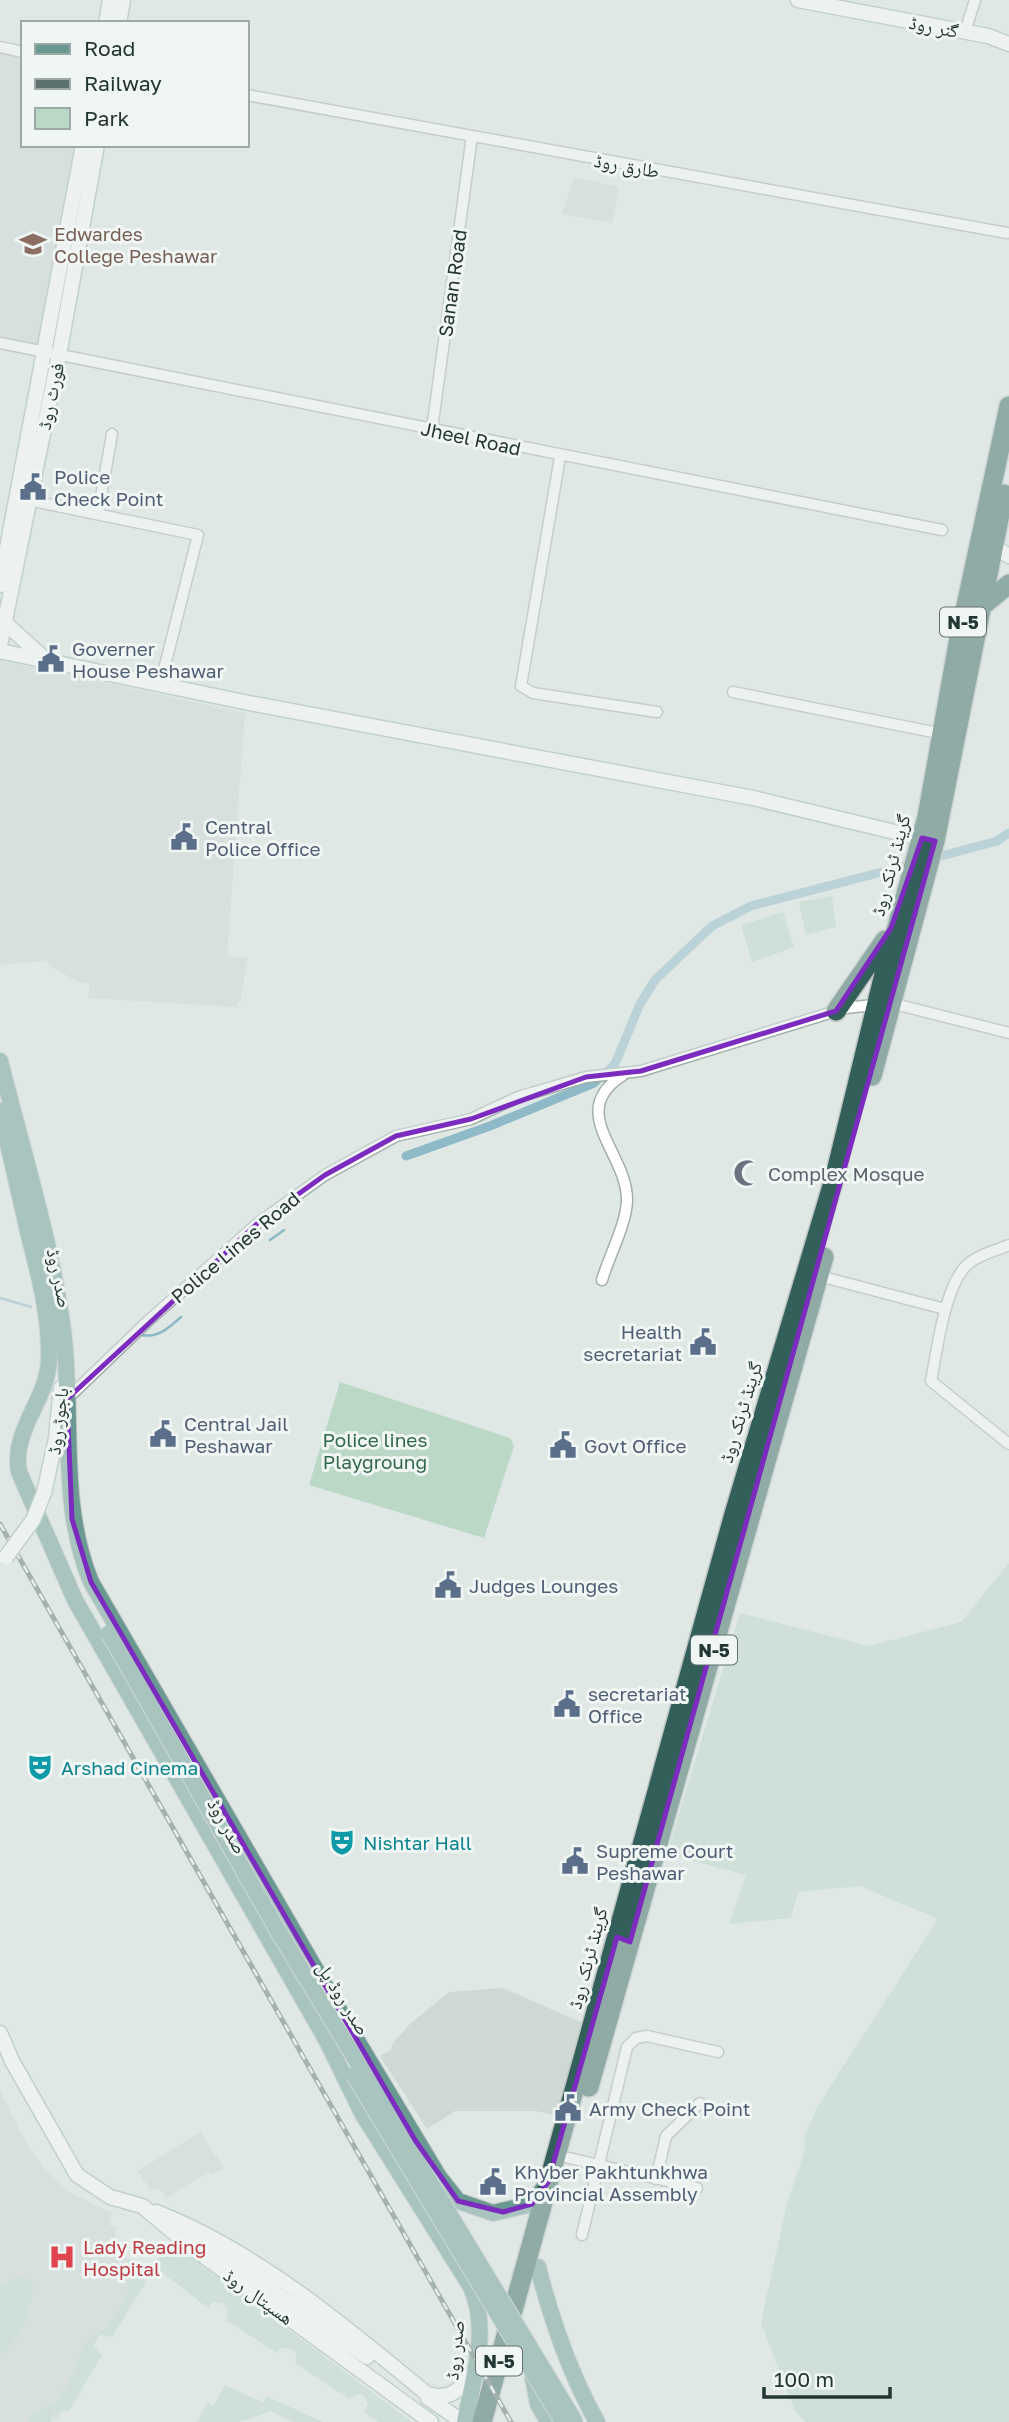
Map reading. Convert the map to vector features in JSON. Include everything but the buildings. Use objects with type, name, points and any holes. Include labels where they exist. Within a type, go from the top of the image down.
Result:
[{"type":"highway","name":"گرینڈ ٹرنک روڈ","points":[[926,846],[943,734],[995,543],[1009,406]]},
{"type":"highway","name":"گرینڈ ٹرنک روڈ","points":[[495,2422],[569,2158],[730,1527],[835,1176],[926,846],[1008,483]]},
{"type":"highway","points":[[981,607],[1009,584]]},
{"type":"highway","name":"گرینڈ ٹرنک روڈ","points":[[482,2422],[548,2182],[623,1940],[819,1276],[884,1003],[902,905],[918,876]]},
{"type":"highway","points":[[836,1011],[876,958],[902,905]]},
{"type":"main road","name":"صدر روڈ","points":[[0,1061],[55,1281],[64,1349],[72,1519],[80,1556],[94,1587],[439,2177],[458,2200],[493,2213],[518,2209],[532,2203],[548,2182]]},
{"type":"main road","name":"صدر روڈ","points":[[0,1111],[41,1278],[49,1358],[41,1393],[18,1450],[19,1472],[75,1600],[327,2041],[373,2133],[471,2287],[479,2309],[480,2339],[464,2422]]},
{"type":"main road","name":"صدر روڈ پل","points":[[94,1587],[98,1609],[109,1633],[278,1931],[553,2381],[575,2422]]},
{"type":"main road","name":"صدر روڈ پل","points":[[327,2041],[354,2075],[563,2422]]},
{"type":"main road","points":[[538,2267],[551,2319],[573,2379],[597,2422]]},
{"type":"main road","points":[[480,2339],[509,2323]]},
{"type":"main road","points":[[532,2372],[533,2386],[548,2422]]},
{"type":"main road","points":[[553,2381],[575,2397],[589,2422]]},
{"type":"street","points":[[106,21],[110,0]]},
{"type":"street","points":[[119,21],[123,0]]},
{"type":"street","name":"گنر روڈ","points":[[798,0],[988,36]]},
{"type":"street","points":[[965,32],[975,0]]},
{"type":"street","points":[[988,36],[1009,36]]},
{"type":"street","points":[[988,36],[1009,44]]},
{"type":"street","points":[[0,47],[21,52]]},
{"type":"street","name":"طارق روڈ","points":[[248,95],[1007,233]]},
{"type":"street","name":"Sanan Road","points":[[432,429],[472,136]]},
{"type":"street","name":"فورٹ روڈ","points":[[0,650],[53,353],[83,147]]},
{"type":"street","name":"فورٹ روڈ","points":[[0,585],[97,147]]},
{"type":"street","name":"Jheel Road","points":[[0,343],[560,457],[942,530]]},
{"type":"street","points":[[98,514],[113,434]]},
{"type":"street","points":[[560,457],[521,672],[521,686],[533,693],[657,712]]},
{"type":"street","points":[[28,500],[198,535],[160,685]]},
{"type":"street","points":[[4,622],[49,663]]},
{"type":"street","points":[[0,650],[49,663],[160,685],[753,798],[926,846]]},
{"type":"street","points":[[733,692],[943,734]]},
{"type":"street","points":[[884,1003],[1009,1033]]},
{"type":"street","name":"Police Lines Road","points":[[67,1399],[147,1322],[258,1223],[325,1175],[396,1136],[471,1119],[518,1097],[595,1076],[625,1073],[836,1011],[884,1003]]},
{"type":"street","points":[[602,1280],[626,1202],[623,1179],[599,1121],[598,1110],[603,1092],[625,1073]]},
{"type":"street","points":[[1009,1245],[977,1258],[964,1268],[945,1308],[931,1381],[1009,1444]]},
{"type":"street","points":[[819,1276],[945,1308]]},
{"type":"street","name":"باجوڑ روڈ","points":[[3,1561],[33,1520],[44,1493],[56,1438],[64,1349]]},
{"type":"street","name":"باجوڑ روڈ","points":[[44,1493],[55,1377],[49,1358]]},
{"type":"street","name":"ھسپتال روڈ","points":[[0,2033],[12,2061],[77,2175],[110,2197],[142,2206],[190,2246],[431,2422]]},
{"type":"street","points":[[582,2235],[597,2165],[631,2042],[648,2036],[718,2052]]},
{"type":"street","points":[[656,2179],[666,2136],[700,2103]]},
{"type":"street","points":[[569,2158],[697,2188]]},
{"type":"street","points":[[142,2206],[200,2240],[234,2266],[464,2422]]},
{"type":"street","points":[[142,2206],[221,2241],[303,2298],[427,2394],[441,2398],[457,2393],[474,2373]]},
{"type":"highlighted area","points":[[922,838],[935,841],[630,1942],[617,1937],[548,2182],[532,2204],[503,2212],[458,2201],[415,2140],[91,1582],[72,1519],[67,1399],[258,1223],[325,1175],[396,1136],[471,1119],[586,1077],[641,1071],[836,1011],[891,928]]},
{"type":"shaded area","name":"Edwardes College Peshawar","points":[[0,48],[21,52],[21,147],[83,147],[47,351],[0,343]]},
{"type":"shaded area","points":[[574,177],[619,187],[612,223],[562,214]]},
{"type":"shaded area","points":[[0,660],[245,713],[227,956],[247,958],[241,999],[236,1007],[88,998],[90,983],[79,983],[44,961],[0,965]]},
{"type":"shaded area","points":[[503,1988],[592,2027],[566,2118],[536,2111],[455,2111],[427,2129],[380,2056],[391,2050],[393,2043],[410,2024],[449,1992]]},
{"type":"shaded area","name":"Lady Reading Hospital","points":[[0,2091],[24,2140],[45,2169],[66,2190],[112,2213],[109,2225],[117,2227],[112,2250],[138,2263],[126,2282],[132,2290],[104,2332],[91,2338],[92,2359],[57,2419],[45,2418],[41,2422],[0,2422]]},
{"type":"shaded area","name":"Lady Reading Hospital","points":[[200,2132],[224,2168],[211,2175],[209,2172],[166,2198],[160,2189],[151,2191],[138,2171]]},
{"type":"green space","points":[[832,896],[836,927],[806,935],[799,902]]},
{"type":"green space","points":[[783,912],[794,947],[752,962],[741,925]]},
{"type":"green space","name":"Police lines Playgroung","points":[[340,1382],[510,1438],[514,1446],[484,1538],[309,1485]]},
{"type":"green space","points":[[1009,1563],[1009,2422],[806,2422],[795,2411],[761,2323],[787,2203],[805,2150],[805,2134],[819,2104],[938,1919],[860,1886],[798,1892],[791,1918],[729,1924],[746,1875],[667,1854],[740,1613],[869,1646],[961,1622]]},
{"type":"green space","points":[[179,2248],[412,2422],[378,2422],[365,2412],[368,2403],[363,2395],[357,2394],[349,2399],[295,2363],[297,2355],[291,2349],[281,2348],[277,2353],[226,2320],[228,2310],[223,2303],[213,2302],[208,2308],[154,2266],[162,2254]]},
{"type":"green space","points":[[131,2264],[141,2268],[140,2276],[146,2282],[112,2337],[100,2335],[93,2346],[102,2355],[69,2411],[54,2411],[51,2422],[28,2422],[59,2398],[71,2378],[85,2341],[108,2326],[130,2290],[125,2279]]},
{"type":"green space","points":[[16,2277],[32,2281],[31,2302],[14,2341],[0,2357],[0,2285]]},
{"type":"green space","points":[[225,2385],[264,2403],[266,2396],[323,2422],[293,2422],[271,2411],[240,2422],[197,2422],[207,2403],[213,2406]]},
{"type":"waterway","points":[[930,859],[997,841],[1009,833]]},
{"type":"waterway","points":[[406,1156],[490,1126],[594,1083],[615,1064],[640,1004],[655,980],[712,926],[751,906],[913,864]]},
{"type":"waterway","points":[[270,1240],[284,1230]]},
{"type":"waterway","points":[[0,1298],[31,1307]]},
{"type":"waterway","points":[[141,1335],[158,1334],[181,1317]]},
{"type":"railway","points":[[0,1524],[511,2422]]},
{"type":"place","name":"Edwardes College Peshawar","points":[[33,244]]},
{"type":"place","name":"Police Check Point","points":[[33,487]]},
{"type":"place","name":"Governer House Peshawar","points":[[51,659]]},
{"type":"place","name":"Central Police Office","points":[[184,837]]},
{"type":"place","name":"Complex Mosque","points":[[747,1173]]},
{"type":"place","name":"Health secretariat","points":[[703,1342]]},
{"type":"place","name":"Central Jail Peshawar","points":[[163,1434]]},
{"type":"place","name":"Govt Office","points":[[563,1445]]},
{"type":"place","name":"Judges Lounges","points":[[448,1585]]},
{"type":"place","name":"secretariat Office","points":[[567,1704]]},
{"type":"place","name":"Arshad Cinema","points":[[40,1767]]},
{"type":"place","name":"Nishtar Hall","points":[[342,1842]]},
{"type":"place","name":"Supreme Court Peshawar","points":[[575,1861]]},
{"type":"place","name":"Army Check Point","points":[[568,2108]]},
{"type":"place","name":"Khyber Pakhtunkhwa Provincial Assembly","points":[[493,2182]]},
{"type":"place","name":"Lady Reading Hospital","points":[[62,2257]]}]
